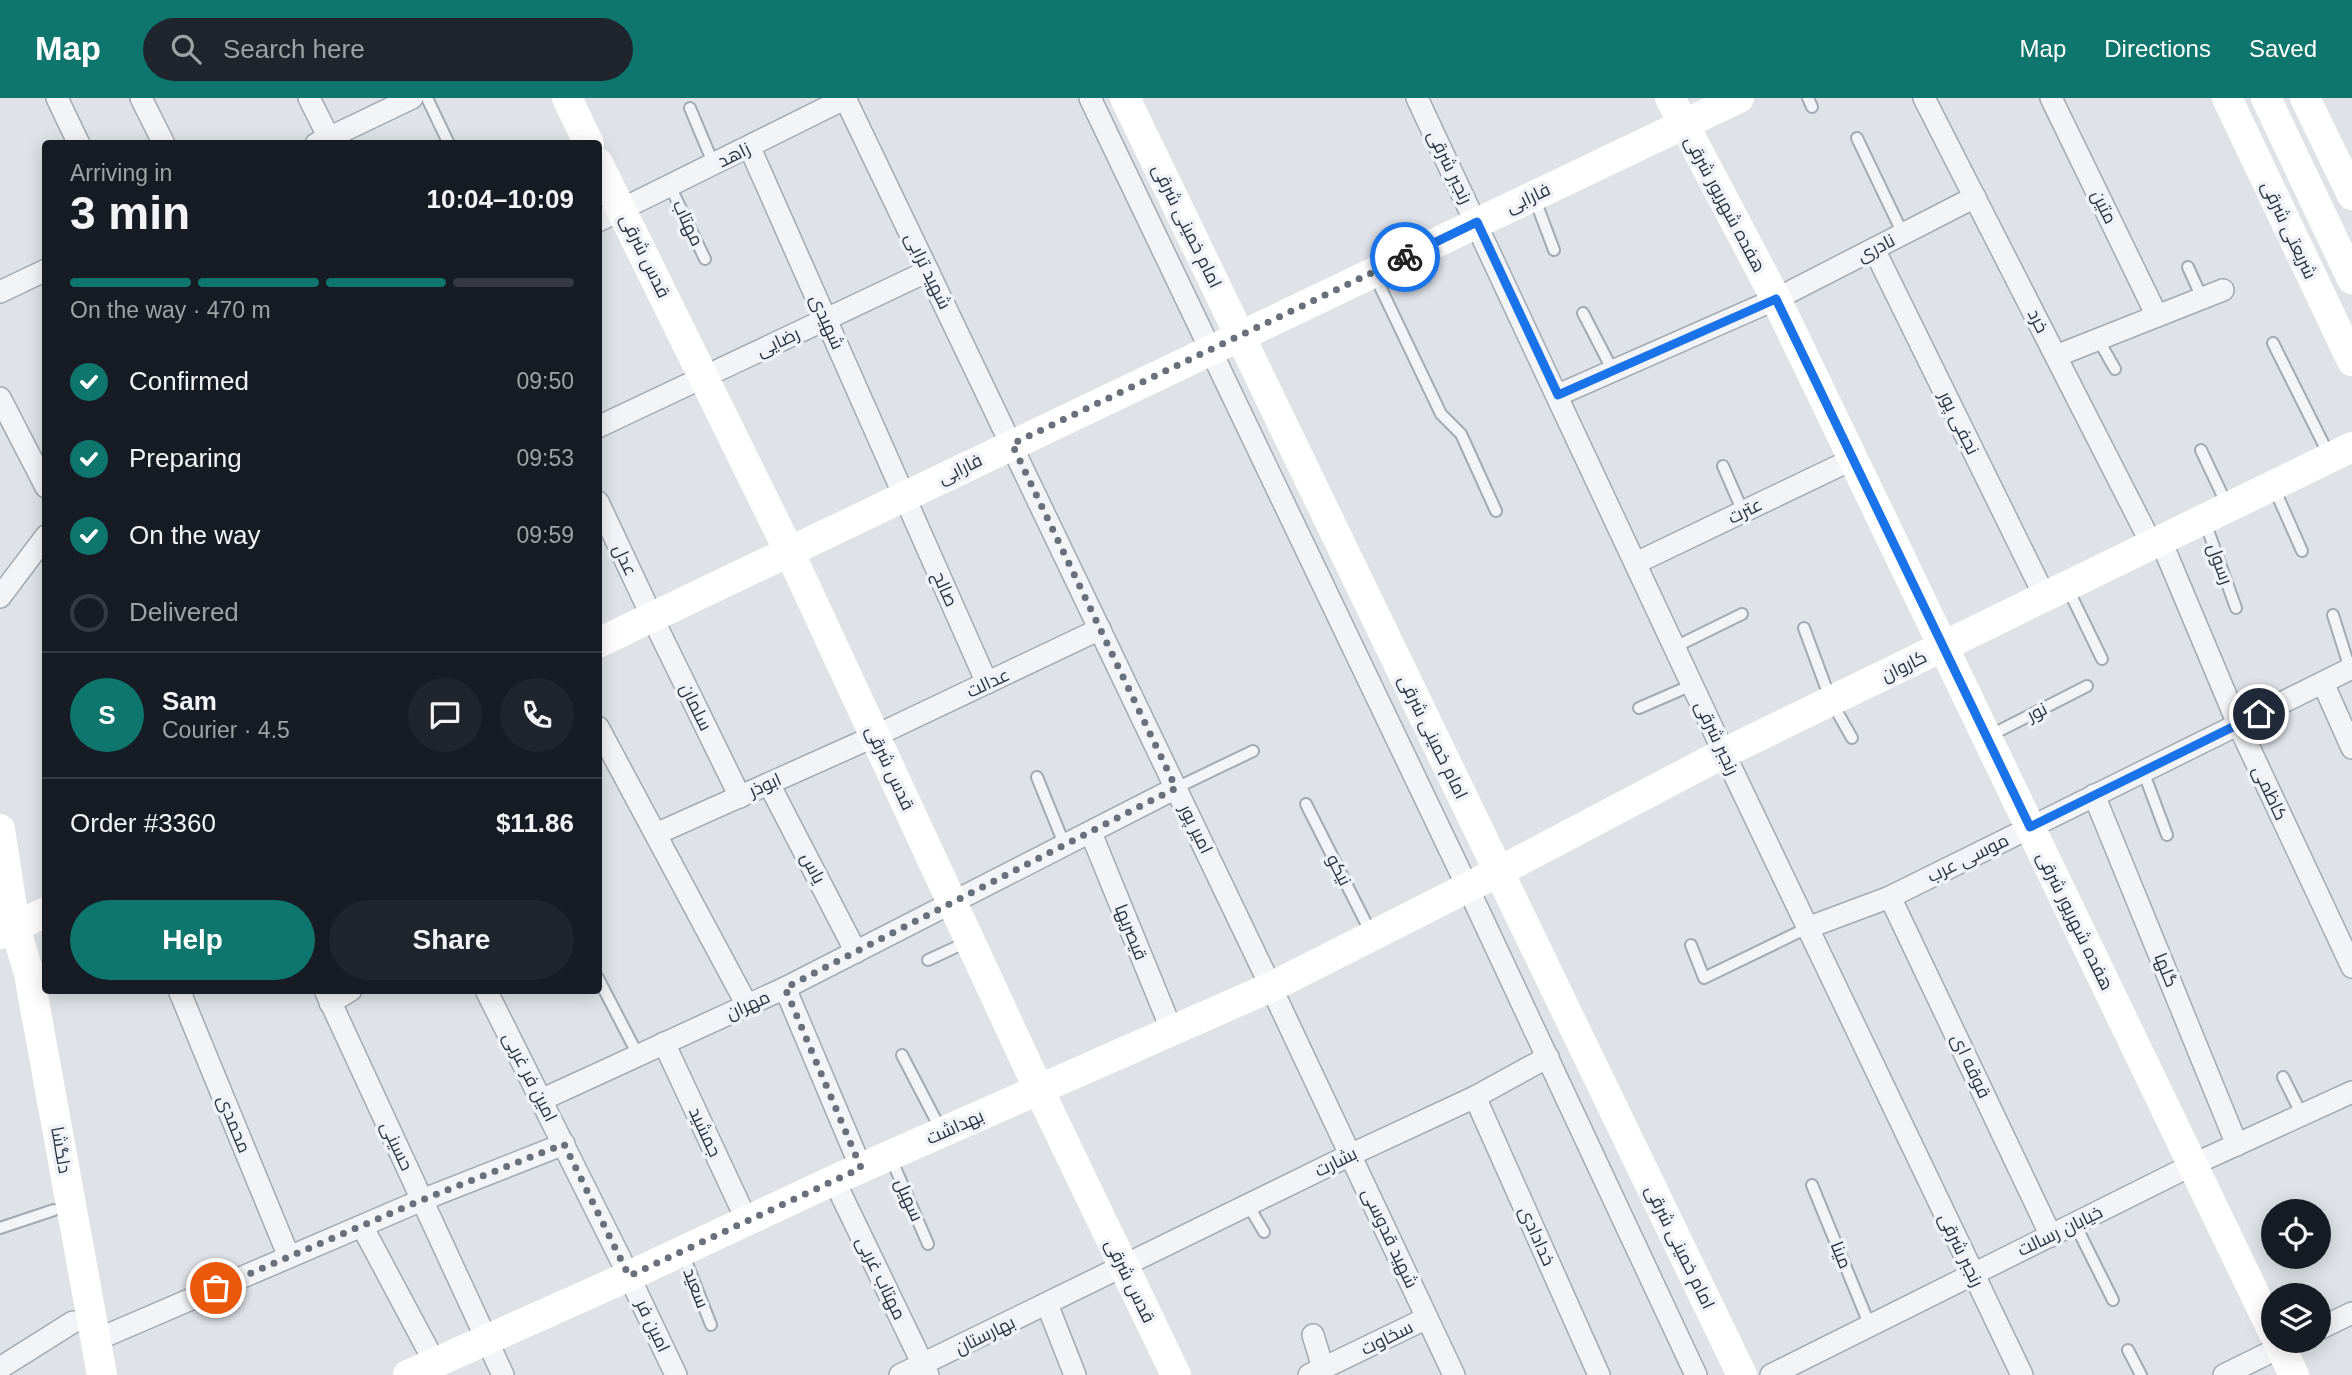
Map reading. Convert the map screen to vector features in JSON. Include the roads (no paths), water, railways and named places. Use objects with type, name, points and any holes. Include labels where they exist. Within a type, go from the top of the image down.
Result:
[{"type":"street","points":[[57,98],[77,140]]},
{"type":"street","points":[[141,98],[162,140]]},
{"type":"street","points":[[309,98],[325,140]]},
{"type":"street","points":[[327,140],[412,98]]},
{"type":"street","points":[[567,98],[587,140]]},
{"type":"street","name":"زاهد","points":[[610,216],[845,98]]},
{"type":"street","name":"شهید ترابی","points":[[845,98],[1012,444]]},
{"type":"street","points":[[1090,98],[1468,888],[1696,1375]]},
{"type":"street","name":"امام خمینی شرقی","points":[[1125,98],[1498,872],[1726,1362],[1742,1375]]},
{"type":"street","name":"رنجبر شرقی","points":[[1417,98],[1807,928],[2022,1375]]},
{"type":"street","name":"هفده شهریور شرقی","points":[[1670,98],[1776,299],[2192,1166],[2261,1301]]},
{"type":"street","name":"فارابی","points":[[602,641],[1738,98]]},
{"type":"street","name":"خرد","points":[[1924,98],[2056,356],[2157,543]]},
{"type":"street","name":"متین","points":[[2051,98],[2157,316]]},
{"type":"street","name":"شریعتی شرقی","points":[[2227,98],[2352,361]]},
{"type":"street","name":"شریعتی شرقی","points":[[2266,98],[2352,279]]},
{"type":"street","points":[[2305,98],[2352,195]]},
{"type":"street","name":"شهیدی","points":[[750,148],[903,496]]},
{"type":"street","name":"قدس شرقی","points":[[602,181],[610,216],[704,377],[789,551],[1039,1090],[1176,1375]]},
{"type":"street","name":"نادری","points":[[1558,395],[1776,299],[1975,197]]},
{"type":"street","name":"نجفی پور","points":[[1874,249],[2056,592]]},
{"type":"street","name":"رضایی","points":[[704,377],[928,271]]},
{"type":"street","points":[[0,292],[42,272]]},
{"type":"street","points":[[2056,356],[2223,290]]},
{"type":"street","points":[[602,424],[704,377]]},
{"type":"street","points":[[0,398],[42,479]]},
{"type":"street","name":"امیر پور","points":[[1012,444],[1271,987]]},
{"type":"street","name":"کاروان","points":[[1498,872],[1724,752],[2341,452]]},
{"type":"street","name":"عترت","points":[[1636,563],[1853,459]]},
{"type":"street","name":"صالح","points":[[903,496],[988,683]]},
{"type":"street","name":"عدل","points":[[602,511],[652,617]]},
{"type":"street","points":[[0,597],[42,541]]},
{"type":"street","name":"کاظمی","points":[[2157,543],[2352,967]]},
{"type":"street","name":"سلمان","points":[[652,617],[740,797]]},
{"type":"street","name":"عدالت","points":[[875,736],[1100,629]]},
{"type":"street","name":"موسی عرب","points":[[1807,928],[1890,897],[2351,669]]},
{"type":"street","points":[[2323,683],[2352,748]]},
{"type":"street","points":[[602,734],[747,1006]]},
{"type":"street","name":"ابوذر","points":[[656,834],[875,736]]},
{"type":"street","name":"یاس","points":[[769,784],[856,951]]},
{"type":"street","name":"مهران","points":[[541,1100],[785,988],[1176,788]]},
{"type":"street","name":"گلها","points":[[2094,795],[2237,1145]]},
{"type":"street","name":"دلگشا","points":[[0,829],[12,975],[82,1375]]},
{"type":"street","name":"قیصریها","points":[[1091,833],[1172,1031]]},
{"type":"street","name":"بهداشت","points":[[408,1375],[848,1174],[1271,987],[1498,872]]},
{"type":"street","name":"قوقه ای","points":[[1890,897],[2051,1236]]},
{"type":"street","points":[[8,930],[42,914]]},
{"type":"street","name":"دلگشا","points":[[8,930],[29,974],[102,1375]]},
{"type":"street","name":"شهید قدوسی","points":[[1271,987],[1454,1375]]},
{"type":"street","name":"مهتاب غربی","points":[[785,988],[848,1174],[925,1370]]},
{"type":"street","name":"محمدی","points":[[181,994],[289,1257]]},
{"type":"street","name":"امین فر غربی","points":[[488,994],[629,1276]]},
{"type":"street","name":"حسینی","points":[[328,997],[503,1375]]},
{"type":"street","name":"جمشید","points":[[664,1043],[747,1221]]},
{"type":"street","name":"بشارت","points":[[1124,1267],[1350,1155],[1475,1097],[1548,1057]]},
{"type":"street","name":"خیابان رسالت","points":[[1771,1375],[2192,1166],[2352,1092]]},
{"type":"street","name":"خدادادی","points":[[1475,1097],[1599,1375]]},
{"type":"street","points":[[96,1340],[422,1200],[564,1144]]},
{"type":"street","points":[[362,1226],[435,1363]]},
{"type":"street","name":"بهارستان","points":[[901,1375],[925,1370],[1047,1304],[1124,1267]]},
{"type":"street","name":"امین فر","points":[[629,1276],[676,1375]]},
{"type":"street","points":[[1047,1304],[1075,1375]]},
{"type":"street","name":"سخاوت","points":[[1316,1371],[1427,1318]]},
{"type":"street","points":[[2331,1325],[2350,1319]]},
{"type":"street","points":[[0,1368],[73,1321]]},
{"type":"street","points":[[1313,1335],[1316,1371]]},
{"type":"street","points":[[2224,1375],[2261,1352]]},
{"type":"street","name":"هفده شهریور شرقی","points":[[2286,1353],[2294,1375]]},
{"type":"lane","points":[[427,98],[447,140]]},
{"type":"lane","points":[[690,108],[714,165]]},
{"type":"lane","points":[[1857,138],[1903,234]]},
{"type":"lane","name":"مهتاب","points":[[670,186],[705,259]]},
{"type":"lane","points":[[1533,196],[1554,250]]},
{"type":"lane","points":[[2188,267],[2202,298]]},
{"type":"lane","points":[[1373,272],[1441,414],[1461,434],[1496,511]]},
{"type":"lane","points":[[1583,313],[1613,371]]},
{"type":"lane","points":[[2098,339],[2115,369]]},
{"type":"lane","points":[[2273,344],[2341,452]]},
{"type":"lane","name":"رسول","points":[[2201,450],[2236,608]]},
{"type":"lane","points":[[1723,467],[1743,512]]},
{"type":"lane","points":[[2273,486],[2302,551]]},
{"type":"lane","points":[[2056,592],[2102,659]]},
{"type":"lane","points":[[1675,647],[1742,614]]},
{"type":"lane","points":[[2333,615],[2351,669]]},
{"type":"lane","points":[[1804,628],[1831,701],[1852,738]]},
{"type":"lane","points":[[1639,708],[1692,685]]},
{"type":"lane","name":"نور","points":[[1987,737],[2087,686]]},
{"type":"lane","points":[[1176,788],[1253,751]]},
{"type":"lane","points":[[2143,771],[2167,835]]},
{"type":"lane","points":[[1037,777],[1065,846]]},
{"type":"lane","name":"نیکو","points":[[1306,804],[1372,936]]},
{"type":"lane","points":[[1691,945],[1704,978],[1807,928]]},
{"type":"lane","points":[[928,960],[970,941]]},
{"type":"lane","points":[[602,986],[638,1055]]},
{"type":"lane","points":[[902,1055],[942,1133]]},
{"type":"lane","points":[[2283,1077],[2302,1115]]},
{"type":"lane","name":"سهیل","points":[[890,1156],[928,1244]]},
{"type":"lane","name":"مینا","points":[[1812,1185],[1870,1326]]},
{"type":"lane","points":[[1248,1205],[1264,1232]]},
{"type":"lane","points":[[0,1228],[54,1210]]},
{"type":"lane","points":[[2075,1224],[2113,1300]]},
{"type":"lane","name":"سعید","points":[[682,1252],[711,1325]]},
{"type":"lane","points":[[2127,1350],[2141,1375]]}]
